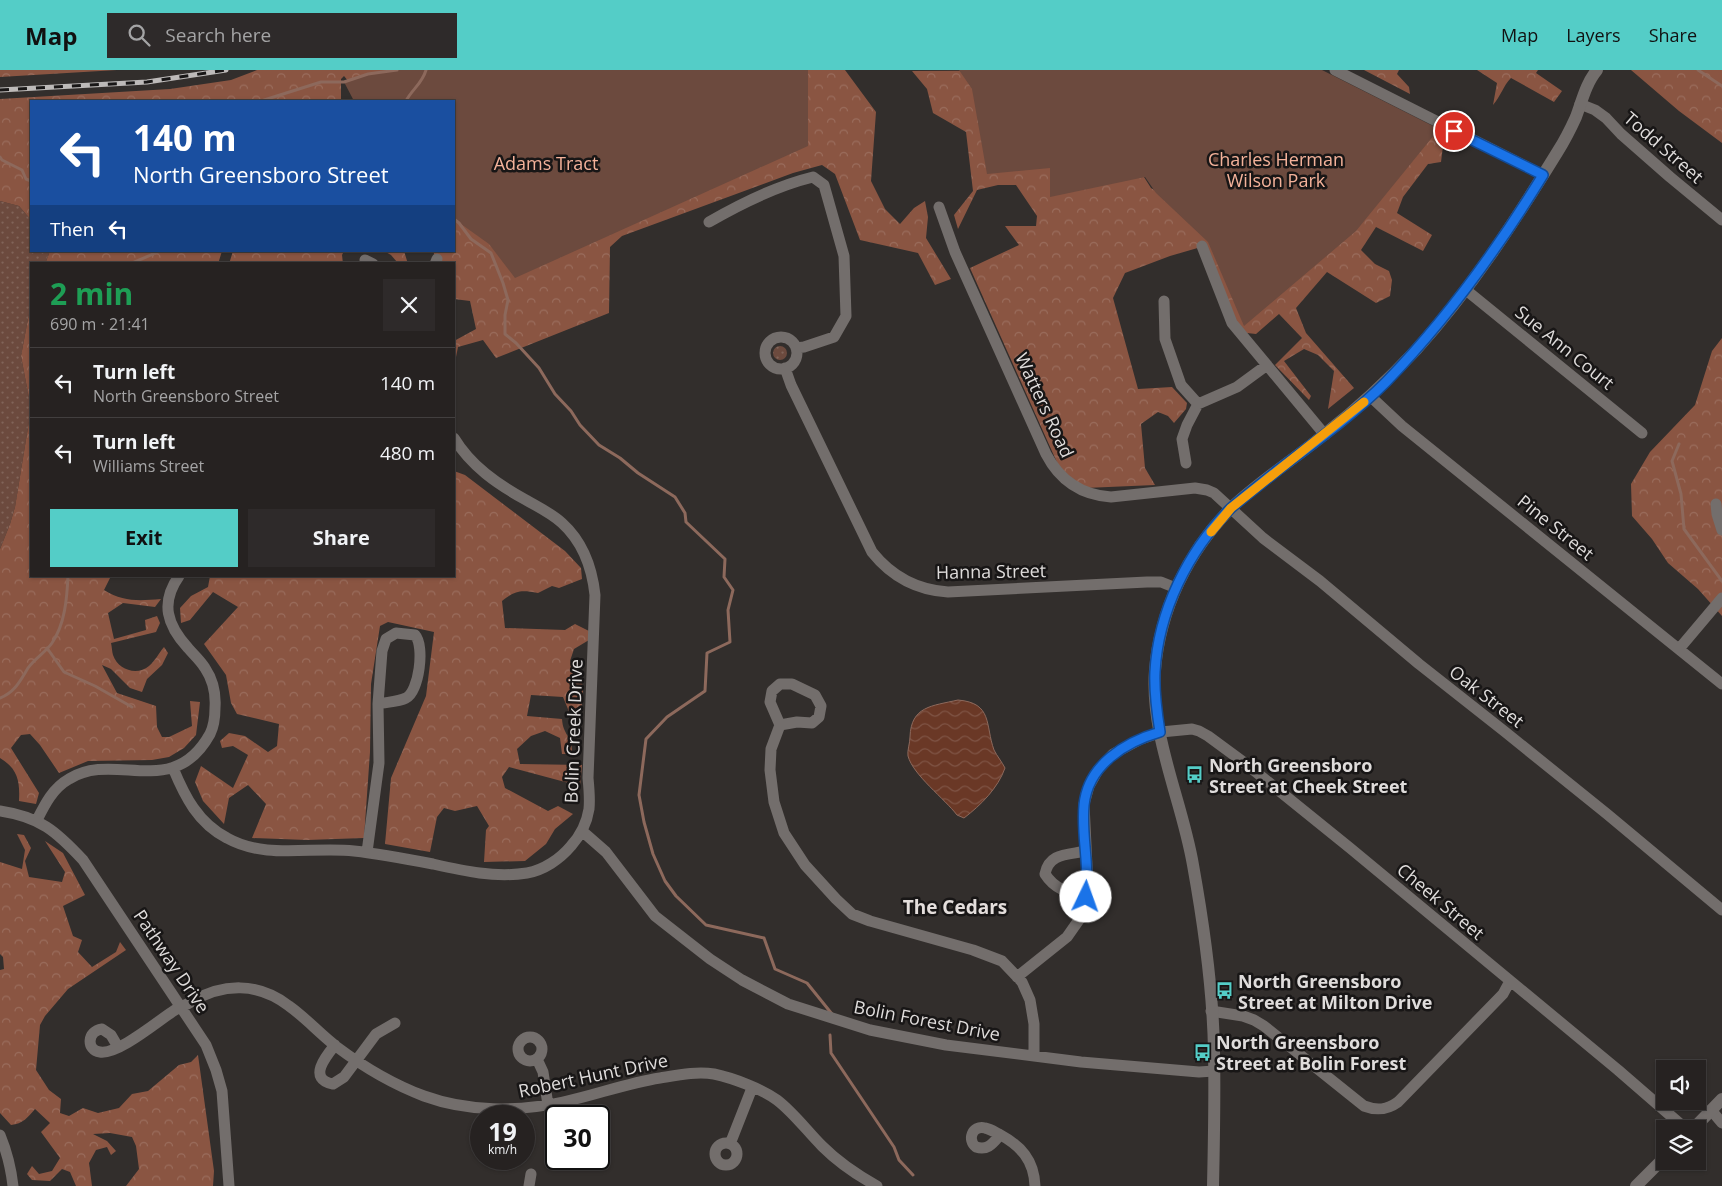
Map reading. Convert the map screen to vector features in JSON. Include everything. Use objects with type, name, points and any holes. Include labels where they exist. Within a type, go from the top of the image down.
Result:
[{"type":"main road","points":[[1213,1186],[1214,1071],[1212,1011],[1203,925],[1192,856],[1160,732],[1155,692],[1157,657],[1164,619],[1176,588],[1196,551],[1231,508],[1370,396],[1417,348],[1466,290],[1500,242],[1569,132],[1593,73]]},
{"type":"main road","points":[[1702,1120],[1722,1099]]},
{"type":"main road","points":[[1636,1186],[1656,1166]]},
{"type":"street","points":[[1334,70],[1543,175]]},
{"type":"street","name":"Todd Street","points":[[1580,104],[1595,110],[1606,118],[1621,134],[1722,220]]},
{"type":"street","points":[[709,222],[741,203],[800,180],[813,177],[824,184],[844,256],[846,316],[834,337],[796,348]]},
{"type":"street","name":"Watters Road","points":[[939,207],[955,252],[1046,454],[1059,474],[1078,489],[1100,497],[1196,488],[1207,490],[1214,494],[1231,508]]},
{"type":"street","points":[[1202,246],[1232,323],[1325,434]]},
{"type":"street","name":"Sue Ann Court","points":[[1466,290],[1642,433]]},
{"type":"street","points":[[1164,302],[1165,339],[1181,384],[1198,404]]},
{"type":"street","points":[[782,337],[792,342],[796,348],[794,362],[785,368],[774,367],[765,355],[768,344],[777,338],[782,337]]},
{"type":"street","points":[[1186,463],[1182,439],[1198,404],[1237,387],[1267,365]]},
{"type":"street","name":"Hanna Street","points":[[785,368],[864,538],[880,563],[904,581],[917,587],[948,592],[1147,582],[1161,582],[1176,588]]},
{"type":"street","name":"Pine Street","points":[[1370,396],[1402,426],[1722,684]]},
{"type":"street","name":"Bolin Creek Drive","points":[[173,768],[189,803],[202,820],[213,830],[238,844],[263,850],[341,849],[367,852],[480,874],[527,873],[543,868],[566,852],[582,830],[589,807],[595,595],[593,577],[582,548],[563,524],[491,478],[455,444]]},
{"type":"street","points":[[1716,504],[1722,530]]},
{"type":"street","name":"Oak Street","points":[[1231,508],[1240,519],[1263,538],[1320,581],[1418,664],[1519,743],[1722,910]]},
{"type":"street","points":[[37,820],[46,802],[70,778],[82,773],[106,769],[156,771],[173,768],[196,752],[210,733],[214,724],[216,702],[210,677],[197,657],[173,630],[170,620],[168,600],[172,587],[178,577]]},
{"type":"street","points":[[1679,649],[1722,598]]},
{"type":"street","points":[[367,852],[379,763],[378,704],[382,651],[386,639],[396,633],[416,635],[420,640],[420,647],[418,676],[413,691],[407,698],[378,704]]},
{"type":"street","points":[[780,725],[797,722],[812,723],[819,717],[822,706],[815,695],[792,684],[780,684],[772,691],[770,702],[780,725],[771,749],[770,770],[774,802],[784,833],[796,852],[836,899],[852,914],[870,921],[973,950],[1002,961],[1022,982],[1030,1000],[1034,1024],[1034,1056]]},
{"type":"street","name":"Cheek Street","points":[[1017,977],[1067,937],[1081,917],[1086,897],[1088,874],[1084,804],[1089,786],[1098,770],[1113,754],[1128,745],[1160,732],[1192,729],[1208,736],[1342,842],[1618,1070],[1676,1120]]},
{"type":"street","name":"Pathway Drive","points":[[0,810],[37,820],[65,841],[83,860],[206,1045],[222,1091],[229,1186]]},
{"type":"street","name":"Bolin Forest Drive","points":[[582,830],[606,852],[636,894],[655,916],[710,959],[767,994],[795,1006],[870,1030],[946,1045],[1034,1056],[1190,1071],[1214,1071]]},
{"type":"street","points":[[1086,851],[1051,860],[1047,865],[1045,874],[1056,887],[1086,897]]},
{"type":"street","points":[[1212,1011],[1254,1020],[1364,1106],[1382,1110],[1392,1107],[1398,1102],[1503,994],[1510,981]]},
{"type":"street","name":"Robert Hunt Drive","points":[[118,1047],[182,1007],[214,990],[236,987],[269,994],[288,1005],[335,1045],[379,1076],[402,1088],[449,1103],[490,1109],[519,1109],[545,1105]]},
{"type":"street","points":[[335,1045],[320,1066],[320,1074],[324,1081],[332,1084],[344,1078],[380,1030],[395,1023]]},
{"type":"street","points":[[537,1059],[544,1072],[548,1105]]},
{"type":"street","name":"Robert Hunt Drive","points":[[548,1105],[645,1080],[690,1073],[713,1074],[776,1099],[790,1111],[823,1147],[852,1171],[877,1186]]},
{"type":"street","points":[[730,1144],[752,1088]]},
{"type":"street","points":[[1711,1110],[1722,1123]]},
{"type":"street","points":[[0,1134],[11,1167],[13,1186]]},
{"type":"street","points":[[1000,1135],[1020,1147],[1030,1164],[1035,1186]]},
{"type":"street","points":[[529,1186],[531,1174]]},
{"type":"green space","points":[[0,70],[117,70],[0,77]]},
{"type":"green space","name":"Adams Tract","points":[[257,70],[845,70],[876,112],[871,181],[885,209],[900,224],[914,208],[925,201],[928,217],[926,238],[951,279],[935,285],[918,253],[860,240],[835,174],[822,165],[793,173],[622,236],[610,247],[609,313],[496,358],[483,340],[458,347],[455,357],[455,340],[476,329],[470,301],[455,299],[455,262],[437,262],[433,252],[455,252],[455,100],[354,88],[344,76],[341,79],[341,100],[30,100],[30,219],[19,206],[0,201],[0,99],[170,89],[231,80]]},
{"type":"green space","name":"Adams Tract","points":[[397,70],[808,70],[808,146],[515,278],[489,244],[455,220],[455,100],[353,100],[344,82],[368,74]]},
{"type":"green space","name":"Charles Herman Wilson Park","points":[[959,70],[1322,70],[1439,129],[1356,231],[1244,326],[1208,242],[1156,193],[1145,177],[1050,197],[1050,168],[987,174],[972,89]]},
{"type":"green space","points":[[1094,70],[1137,166],[1151,188],[1161,194],[1425,125],[1444,138],[1441,162],[1428,164],[1403,197],[1397,213],[1432,235],[1423,251],[1376,227],[1361,250],[1375,264],[1389,271],[1392,280],[1390,296],[1376,303],[1327,272],[1296,308],[1306,333],[1354,388],[1328,409],[1334,371],[1318,355],[1304,349],[1284,361],[1311,396],[1309,400],[1275,365],[1302,338],[1279,314],[1256,334],[1247,333],[1234,319],[1201,247],[1170,256],[1125,273],[1113,298],[1138,389],[1172,387],[1187,403],[1186,409],[1174,423],[1168,416],[1158,412],[1141,424],[1145,468],[1155,485],[1085,488],[1064,478],[970,268],[1019,245],[1005,226],[1036,226],[1037,216],[1016,185],[998,185],[977,190],[958,229],[954,215],[973,191],[966,132],[933,113],[927,89],[912,71]]},
{"type":"green space","points":[[1364,70],[1399,70],[1397,74],[1409,87],[1410,94]]},
{"type":"green space","points":[[1477,70],[1538,70],[1536,73],[1562,91],[1554,102],[1511,78],[1493,105],[1497,83]]},
{"type":"green space","points":[[1631,70],[1722,70],[1722,143],[1679,111]]},
{"type":"green space","points":[[0,201],[19,206],[30,219],[30,252],[50,252],[46,262],[30,262],[30,308],[21,356],[30,404],[30,415],[15,507],[0,549]]},
{"type":"green space","points":[[50,252],[222,252],[219,262],[46,262]]},
{"type":"green space","points":[[233,252],[344,252],[343,262],[230,262]]},
{"type":"green space","points":[[386,252],[404,252],[407,262],[397,262]]},
{"type":"green space","points":[[30,308],[30,404],[21,356]]},
{"type":"green space","points":[[1722,338],[1722,616],[1698,589],[1668,563],[1652,539],[1632,516],[1631,484],[1650,452],[1695,405],[1712,351]]},
{"type":"green space","points":[[777,346],[783,346],[787,353],[783,360],[777,360],[773,356],[773,350]]},
{"type":"green space","points":[[30,415],[30,577],[110,577],[104,590],[111,594],[131,600],[161,599],[155,607],[123,603],[108,613],[114,639],[146,630],[145,620],[157,616],[160,623],[156,632],[111,643],[115,660],[128,670],[139,671],[149,666],[164,647],[168,653],[162,665],[147,679],[142,692],[130,688],[111,669],[102,665],[117,693],[156,706],[157,727],[162,737],[169,737],[192,726],[190,701],[200,702],[196,735],[184,748],[169,757],[152,760],[88,761],[59,773],[30,734],[21,735],[11,748],[39,793],[36,804],[19,801],[17,776],[11,767],[0,758],[0,549],[15,507]]},
{"type":"green space","points":[[455,471],[465,475],[565,551],[581,568],[582,579],[559,588],[552,586],[538,593],[519,592],[502,601],[505,628],[565,630],[575,624],[589,631],[589,640],[574,649],[570,661],[582,682],[583,695],[580,719],[570,714],[563,697],[531,695],[527,716],[562,719],[564,729],[571,743],[572,754],[562,754],[560,738],[545,731],[531,736],[517,749],[520,764],[582,765],[580,786],[509,767],[502,777],[505,788],[548,811],[558,806],[573,814],[555,829],[546,844],[525,861],[484,862],[486,830],[489,826],[477,806],[455,811],[444,808],[437,817],[430,852],[385,844],[391,778],[426,696],[434,632],[388,622],[380,626],[371,684],[370,752],[364,838],[307,840],[252,838],[266,804],[248,785],[229,798],[224,824],[203,801],[195,782],[201,766],[233,788],[248,755],[233,746],[222,748],[220,741],[229,733],[245,736],[268,752],[277,746],[279,724],[237,714],[231,703],[226,675],[204,644],[238,607],[213,592],[190,620],[181,623],[180,608],[191,596],[208,587],[210,577],[455,577]]},
{"type":"green space","points":[[17,834],[24,835],[31,848],[25,861],[29,877],[62,882],[65,872],[45,841],[63,853],[85,895],[63,906],[73,936],[82,940],[78,952],[92,967],[116,952],[120,942],[126,950],[68,989],[45,1016],[40,1025],[36,1070],[49,1090],[61,1099],[60,1113],[69,1116],[83,1108],[98,1113],[119,1108],[132,1094],[148,1091],[179,1065],[191,1062],[198,1055],[214,1171],[213,1186],[126,1186],[139,1169],[136,1146],[132,1137],[110,1133],[93,1134],[107,1141],[116,1151],[111,1155],[107,1147],[96,1150],[89,1163],[92,1186],[76,1186],[70,1172],[62,1169],[50,1181],[32,1180],[27,1174],[32,1166],[39,1174],[52,1171],[60,1158],[41,1132],[50,1123],[35,1109],[22,1122],[11,1125],[0,1113],[0,970],[4,969],[3,957],[0,954],[0,862],[22,869],[25,850]]},
{"type":"water","points":[[958,700],[969,702],[982,711],[986,717],[994,750],[1005,768],[988,796],[964,818],[957,815],[923,779],[908,756],[911,727],[919,713],[932,706]]},
{"type":"waterway","points":[[264,100],[321,82],[344,82],[368,74],[397,70]]},
{"type":"waterway","points":[[407,100],[422,79],[426,70]]},
{"type":"waterway","points":[[1698,70],[1722,86]]},
{"type":"waterway","points":[[0,157],[2,160],[22,170],[26,179],[30,181]]},
{"type":"waterway","points":[[455,220],[471,239],[491,253],[508,300],[505,315],[505,334],[539,368],[555,394],[599,445],[675,497],[685,513],[686,522],[725,559],[724,577],[733,590],[728,610],[730,642],[707,653],[705,691],[667,717],[646,739],[639,795],[644,822],[653,854],[665,881],[676,896],[706,925],[764,938],[775,969],[807,983],[832,1014]]},
{"type":"waterway","points":[[135,262],[158,252]]},
{"type":"waterway","points":[[1679,444],[1672,461],[1681,494],[1684,529],[1722,581]]},
{"type":"waterway","points":[[0,698],[5,696],[20,682],[31,664],[50,646],[56,636],[64,611],[68,577]]},
{"type":"waterway","points":[[47,648],[64,672],[95,686],[132,707]]},
{"type":"waterway","points":[[830,1035],[831,1053],[894,1147],[899,1160],[913,1175]]},
{"type":"railway","points":[[0,90],[147,82],[226,70]]},
{"type":"slow traffic","points":[[1211,532],[1231,508],[1364,402]]},
{"type":"place","name":"North Greensboro Street at Cheek Street","points":[[1195,775]]},
{"type":"place","name":"North Greensboro Street at Milton Drive","points":[[1224,991]]},
{"type":"place","name":"North Greensboro Street at Bolin Forest","points":[[1202,1052]]},
{"type":"district","name":"The Cedars","points":[[955,907]]},
{"type":"route","points":[[1086,897],[1088,874],[1084,804],[1087,792],[1098,770],[1113,754],[1128,745],[1160,732],[1155,692],[1155,673],[1160,637],[1164,619],[1176,588],[1196,551],[1231,508],[1368,399],[1415,350],[1475,278],[1517,218],[1543,175],[1454,131]]}]
